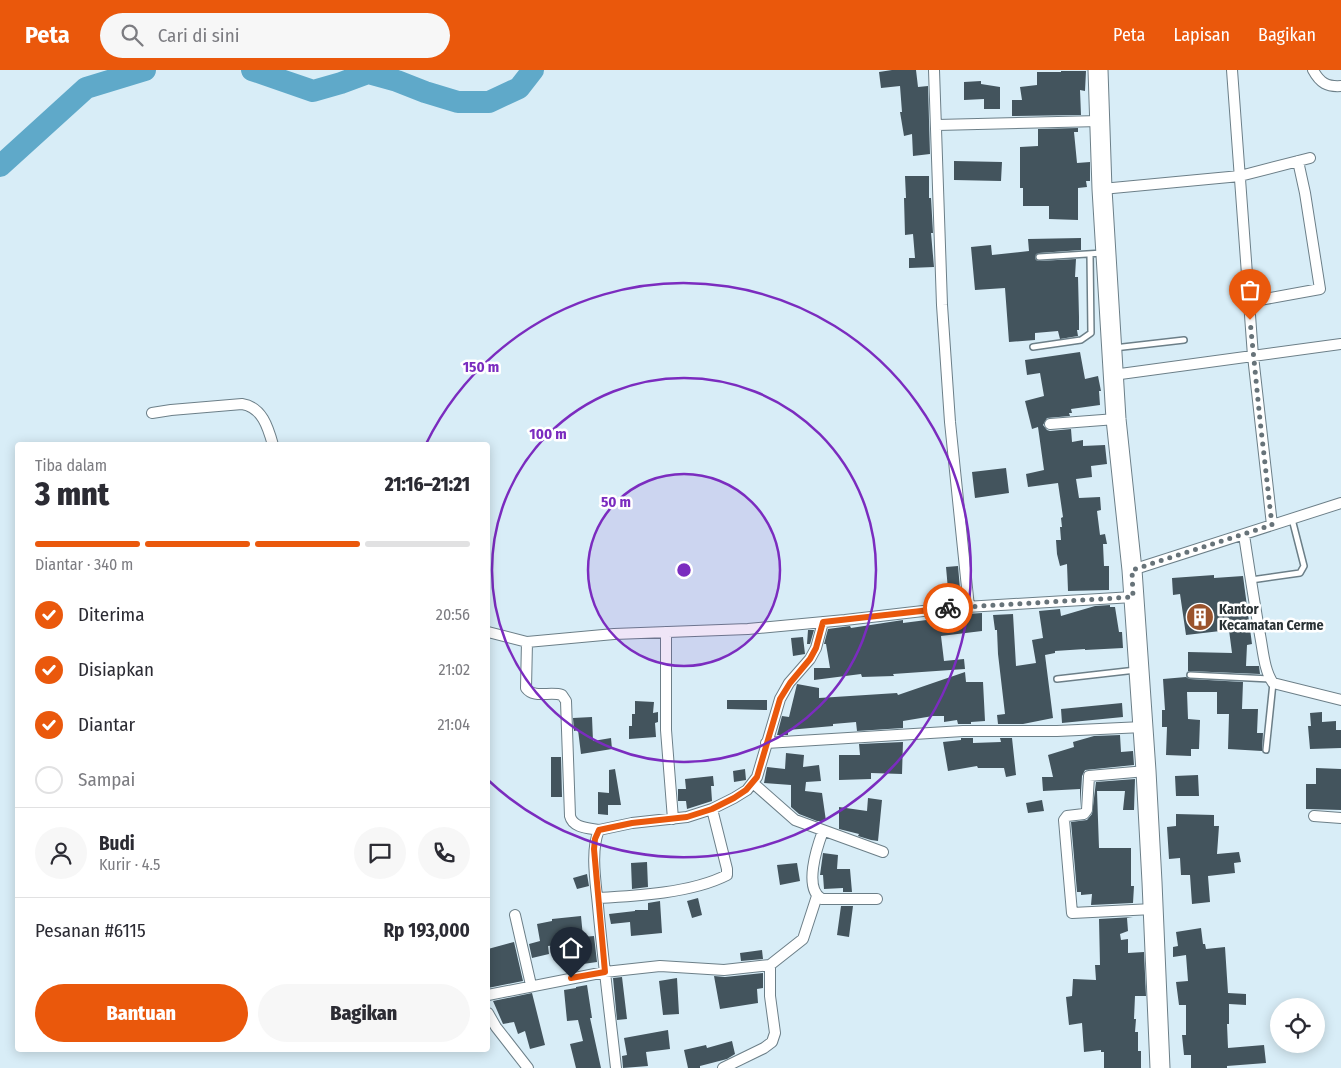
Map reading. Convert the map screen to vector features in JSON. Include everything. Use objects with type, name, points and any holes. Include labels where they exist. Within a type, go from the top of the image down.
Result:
[{"type":"highway","points":[[1098,70],[1102,189],[1098,253],[1112,348],[1116,420],[1132,570],[1154,910],[1160,1068]]},
{"type":"street","points":[[934,70],[942,314],[950,422],[969,607]]},
{"type":"street","points":[[1232,70],[1253,356],[1272,525]]},
{"type":"street","points":[[1313,70],[1317,78],[1323,83],[1330,86],[1341,86]]},
{"type":"street","points":[[937,125],[1100,121]]},
{"type":"street","points":[[1102,189],[1240,176],[1310,158]]},
{"type":"street","points":[[1249,302],[1320,290],[1305,193],[1298,161]]},
{"type":"street","points":[[1113,375],[1341,344]]},
{"type":"street","points":[[152,413],[242,404],[252,405],[261,415],[272,442]]},
{"type":"street","points":[[1050,424],[1116,420]]},
{"type":"street","points":[[1132,570],[1341,503]]},
{"type":"street","points":[[1244,535],[1264,660],[1272,681],[1341,700]]},
{"type":"street","points":[[490,633],[527,642],[614,634],[748,629],[969,607],[1133,597]]},
{"type":"street","points":[[527,642],[526,688],[534,694],[562,694],[566,701],[571,822],[575,825],[599,830],[632,823],[687,817],[712,809],[734,798],[753,783],[757,777],[780,699],[790,683],[810,659],[816,648],[823,622]]},
{"type":"street","points":[[666,632],[666,730],[673,818]]},
{"type":"street","points":[[766,743],[963,731],[1057,731],[1143,727]]},
{"type":"street","points":[[1146,772],[1089,776],[1087,810],[1084,814],[1066,816],[1064,820],[1072,913],[1154,910]]},
{"type":"street","points":[[753,783],[795,820],[883,852]]},
{"type":"street","points":[[598,898],[629,897],[661,892],[690,886],[726,875],[728,869],[712,809]]},
{"type":"street","points":[[1314,816],[1341,818]]},
{"type":"street","points":[[599,830],[595,839],[594,849],[616,1068]]},
{"type":"street","points":[[823,831],[814,856],[814,890],[817,896],[822,899],[877,899]]},
{"type":"street","points":[[490,995],[605,972],[660,966],[724,970],[770,965],[803,939],[817,896]]},
{"type":"street","points":[[515,914],[531,986]]},
{"type":"street","points":[[723,1068],[764,1048],[772,1042],[774,1034],[770,996],[770,965]]},
{"type":"street","points":[[490,1016],[528,1068]]},
{"type":"lane","points":[[1033,346],[1081,340],[1091,333],[1098,253],[1039,256]]},
{"type":"lane","points":[[1112,348],[1184,340]]},
{"type":"lane","points":[[1250,580],[1300,573],[1303,570],[1304,566],[1292,518]]},
{"type":"lane","points":[[1057,679],[1139,670]]},
{"type":"lane","points":[[1190,675],[1272,681],[1266,750]]},
{"type":"building","points":[[916,70],[918,87],[928,86],[930,154],[913,156],[912,134],[904,136],[900,112],[902,112],[900,86],[881,88],[879,72]]},
{"type":"building","points":[[1086,71],[1085,91],[1080,90],[1081,115],[1012,116],[1012,100],[1022,100],[1020,87],[1037,85],[1037,72]]},
{"type":"building","points":[[981,81],[981,84],[1000,87],[1000,109],[984,109],[984,99],[964,100],[964,82]]},
{"type":"building","points":[[1078,128],[1078,132],[1074,132],[1077,163],[1090,162],[1090,181],[1086,181],[1087,187],[1078,188],[1078,220],[1049,219],[1049,206],[1023,206],[1023,188],[1020,188],[1020,147],[1038,146],[1038,129]]},
{"type":"building","points":[[954,161],[1002,162],[1001,181],[954,180]]},
{"type":"building","points":[[905,176],[929,176],[934,267],[909,268],[909,258],[915,258],[913,234],[905,235]]},
{"type":"building","points":[[1081,238],[1081,250],[1039,253],[1035,257],[1039,261],[1076,259],[1075,277],[1078,277],[1078,336],[1060,339],[1058,331],[1035,333],[1035,340],[1009,342],[1005,288],[975,290],[971,247],[991,245],[992,255],[1029,251],[1028,239]]},
{"type":"building","points":[[1080,352],[1085,379],[1098,376],[1101,391],[1099,391],[1100,405],[1071,409],[1072,413],[1069,413],[1070,416],[1047,418],[1043,425],[1050,431],[1071,429],[1072,442],[1083,440],[1083,446],[1105,445],[1107,464],[1091,466],[1092,477],[1076,479],[1079,498],[1100,497],[1101,510],[1097,511],[1100,535],[1105,534],[1107,544],[1103,544],[1104,566],[1109,566],[1109,590],[1068,591],[1067,564],[1060,566],[1057,554],[1056,540],[1061,540],[1060,527],[1062,527],[1061,518],[1063,517],[1058,483],[1028,487],[1026,474],[1044,470],[1038,427],[1032,429],[1025,401],[1044,396],[1040,373],[1027,375],[1025,360]]},
{"type":"building","points":[[1006,468],[1009,493],[975,498],[972,472]]},
{"type":"building","points":[[958,566],[961,600],[949,601],[946,567]]},
{"type":"building","points":[[1214,575],[1214,578],[1243,576],[1252,644],[1247,645],[1246,666],[1259,666],[1260,674],[1188,671],[1188,652],[1232,653],[1229,630],[1186,635],[1180,594],[1173,595],[1172,578]]},
{"type":"building","points":[[1110,605],[1110,607],[1115,607],[1119,632],[1122,632],[1123,648],[1055,651],[1055,653],[1045,655],[1053,718],[1023,724],[998,724],[997,715],[1005,714],[997,630],[995,630],[993,615],[1013,614],[1016,666],[1036,663],[1032,640],[1043,638],[1039,611],[1060,609],[1061,616],[1095,606]]},
{"type":"building","points":[[982,613],[982,631],[941,636],[944,661],[964,659],[965,669],[893,674],[894,676],[862,677],[861,674],[814,680],[814,668],[830,668],[826,644],[824,644],[828,629],[850,626],[851,628],[903,620],[903,623],[950,617],[950,615]]},
{"type":"building","points":[[808,630],[814,630],[810,644],[807,644]]},
{"type":"building","points":[[803,637],[805,654],[793,656],[791,638]]},
{"type":"building","points":[[965,672],[966,682],[983,682],[985,721],[958,724],[957,720],[944,722],[944,716],[933,716],[903,721],[903,728],[857,731],[856,722],[788,730],[788,735],[777,735],[782,716],[789,717],[797,684],[819,688],[819,698],[897,693],[898,695]]},
{"type":"building","points":[[1186,677],[1190,679],[1243,682],[1242,709],[1258,709],[1257,733],[1263,733],[1262,751],[1228,749],[1229,714],[1217,714],[1217,692],[1187,692],[1188,719],[1200,720],[1199,749],[1191,749],[1191,756],[1166,755],[1167,727],[1162,727],[1162,710],[1165,710],[1163,679]]},
{"type":"building","points":[[727,700],[767,700],[767,710],[727,709]]},
{"type":"building","points":[[635,701],[654,702],[653,713],[658,712],[658,722],[655,723],[656,737],[629,739],[629,726],[632,726],[632,714],[635,714]]},
{"type":"building","points":[[1122,703],[1123,717],[1062,723],[1061,709]]},
{"type":"building","points":[[1322,712],[1322,722],[1336,721],[1336,730],[1341,730],[1341,748],[1310,749],[1308,726],[1311,726],[1310,713]]},
{"type":"building","points":[[592,717],[593,741],[611,738],[612,749],[581,754],[578,730],[574,731],[573,718]]},
{"type":"building","points":[[1120,735],[1121,752],[1133,751],[1134,765],[1085,770],[1082,776],[1080,808],[1080,789],[1043,791],[1042,777],[1053,777],[1048,755],[1074,747],[1073,742],[1094,736]]},
{"type":"building","points":[[961,738],[973,738],[973,743],[1001,742],[1000,738],[1012,738],[1016,775],[1006,777],[1004,768],[978,768],[977,766],[948,771],[943,742],[961,740]]},
{"type":"building","points":[[903,742],[902,774],[871,773],[871,779],[839,780],[839,755],[860,755],[859,744]]},
{"type":"building","points":[[786,753],[804,755],[803,767],[819,765],[821,781],[806,782],[805,791],[822,793],[826,821],[817,821],[799,814],[791,807],[791,785],[764,783],[767,767],[785,769]]},
{"type":"building","points":[[551,757],[561,757],[562,797],[551,797]]},
{"type":"building","points":[[1316,768],[1341,769],[1341,810],[1306,809],[1306,784],[1316,784]]},
{"type":"building","points":[[615,769],[621,805],[608,805],[608,815],[598,814],[598,792],[609,793],[609,770]]},
{"type":"building","points":[[745,769],[746,780],[734,782],[733,771]]},
{"type":"building","points":[[1198,775],[1199,796],[1176,796],[1175,776]]},
{"type":"building","points":[[713,776],[714,786],[711,786],[712,801],[687,809],[686,801],[678,801],[678,789],[686,789],[685,779]]},
{"type":"building","points":[[1135,779],[1134,810],[1123,810],[1125,791],[1097,791],[1099,848],[1131,848],[1131,886],[1134,886],[1133,903],[1091,905],[1092,894],[1081,895],[1081,892],[1077,892],[1071,822],[1087,820],[1092,814],[1096,782]]},
{"type":"building","points":[[868,798],[882,800],[878,841],[839,829],[839,807],[867,811]]},
{"type":"building","points":[[1042,800],[1044,811],[1028,813],[1026,803]]},
{"type":"building","points":[[1176,814],[1214,815],[1214,826],[1219,826],[1217,854],[1239,852],[1241,862],[1234,863],[1235,873],[1208,876],[1210,902],[1192,904],[1190,875],[1181,875],[1180,858],[1169,859],[1167,827],[1176,826]]},
{"type":"building","points":[[823,853],[838,855],[837,869],[850,869],[852,892],[843,892],[843,888],[824,889],[823,875],[820,875]]},
{"type":"building","points":[[647,862],[648,887],[632,889],[631,863]]},
{"type":"building","points":[[797,863],[800,881],[780,885],[777,865]]},
{"type":"building","points":[[587,874],[589,886],[577,889],[573,878]]},
{"type":"building","points":[[698,898],[702,915],[692,918],[687,901]]},
{"type":"building","points":[[660,901],[662,933],[631,936],[630,922],[611,924],[609,914],[648,910],[648,903]]},
{"type":"building","points":[[841,906],[853,906],[849,937],[837,935]]},
{"type":"building","points":[[581,916],[583,937],[594,936],[597,962],[576,965],[571,944],[548,946],[549,954],[532,958],[529,944],[540,941],[537,924],[552,921],[552,919]]},
{"type":"building","points":[[1133,917],[1127,918],[1128,931],[1120,934],[1121,940],[1128,939],[1128,953],[1144,952],[1146,996],[1135,996],[1134,1019],[1136,1019],[1135,1032],[1138,1032],[1138,1051],[1141,1051],[1141,1068],[1104,1068],[1104,1052],[1101,1052],[1101,1050],[1084,1052],[1082,1023],[1069,1025],[1066,997],[1072,996],[1073,979],[1096,980],[1095,965],[1100,965],[1099,919]]},
{"type":"building","points":[[1201,928],[1203,944],[1205,944],[1206,949],[1225,947],[1228,993],[1246,994],[1246,1005],[1229,1004],[1229,1024],[1227,1024],[1228,1048],[1264,1045],[1266,1063],[1227,1066],[1227,1068],[1191,1068],[1191,1055],[1184,1055],[1182,1035],[1186,1035],[1186,1005],[1179,1005],[1176,982],[1188,981],[1186,955],[1173,957],[1173,947],[1178,946],[1176,932]]},
{"type":"building","points":[[514,942],[523,981],[490,988],[490,948]]},
{"type":"building","points":[[762,950],[763,959],[741,961],[740,953]]},
{"type":"building","points":[[763,973],[763,988],[757,989],[758,1003],[720,1009],[714,976],[725,977]]},
{"type":"building","points":[[622,977],[627,1019],[617,1020],[613,978]]},
{"type":"building","points":[[677,978],[679,1014],[663,1015],[659,981]]},
{"type":"building","points":[[587,985],[592,1018],[590,1018],[601,1068],[576,1068],[570,1044],[583,1041],[578,1020],[567,1021],[564,990]]},
{"type":"building","points":[[532,993],[545,1045],[530,1049],[525,1031],[518,1034],[514,1022],[503,1024],[493,1001]]},
{"type":"building","points":[[668,1030],[670,1049],[646,1052],[648,1066],[623,1068],[622,1056],[627,1055],[624,1038]]},
{"type":"building","points":[[732,1041],[735,1054],[727,1059],[700,1066],[700,1068],[688,1068],[684,1050],[706,1045],[707,1048]]},
{"type":"waterway","points":[[0,166],[86,88],[145,70]]},
{"type":"waterway","points":[[252,70],[313,91],[368,73],[458,102],[489,102],[519,88],[533,70]]},
{"type":"way so far","points":[[948,608],[1133,597],[1132,570],[1272,525],[1250,320]]},
{"type":"place","name":"Kantor Kecamatan Cerme","points":[[1200,617]]},
{"type":"route","points":[[571,978],[605,972],[594,849],[595,839],[599,830],[632,823],[687,817],[712,809],[746,790],[757,777],[780,699],[790,683],[810,659],[820,638],[823,622],[948,608]]}]
